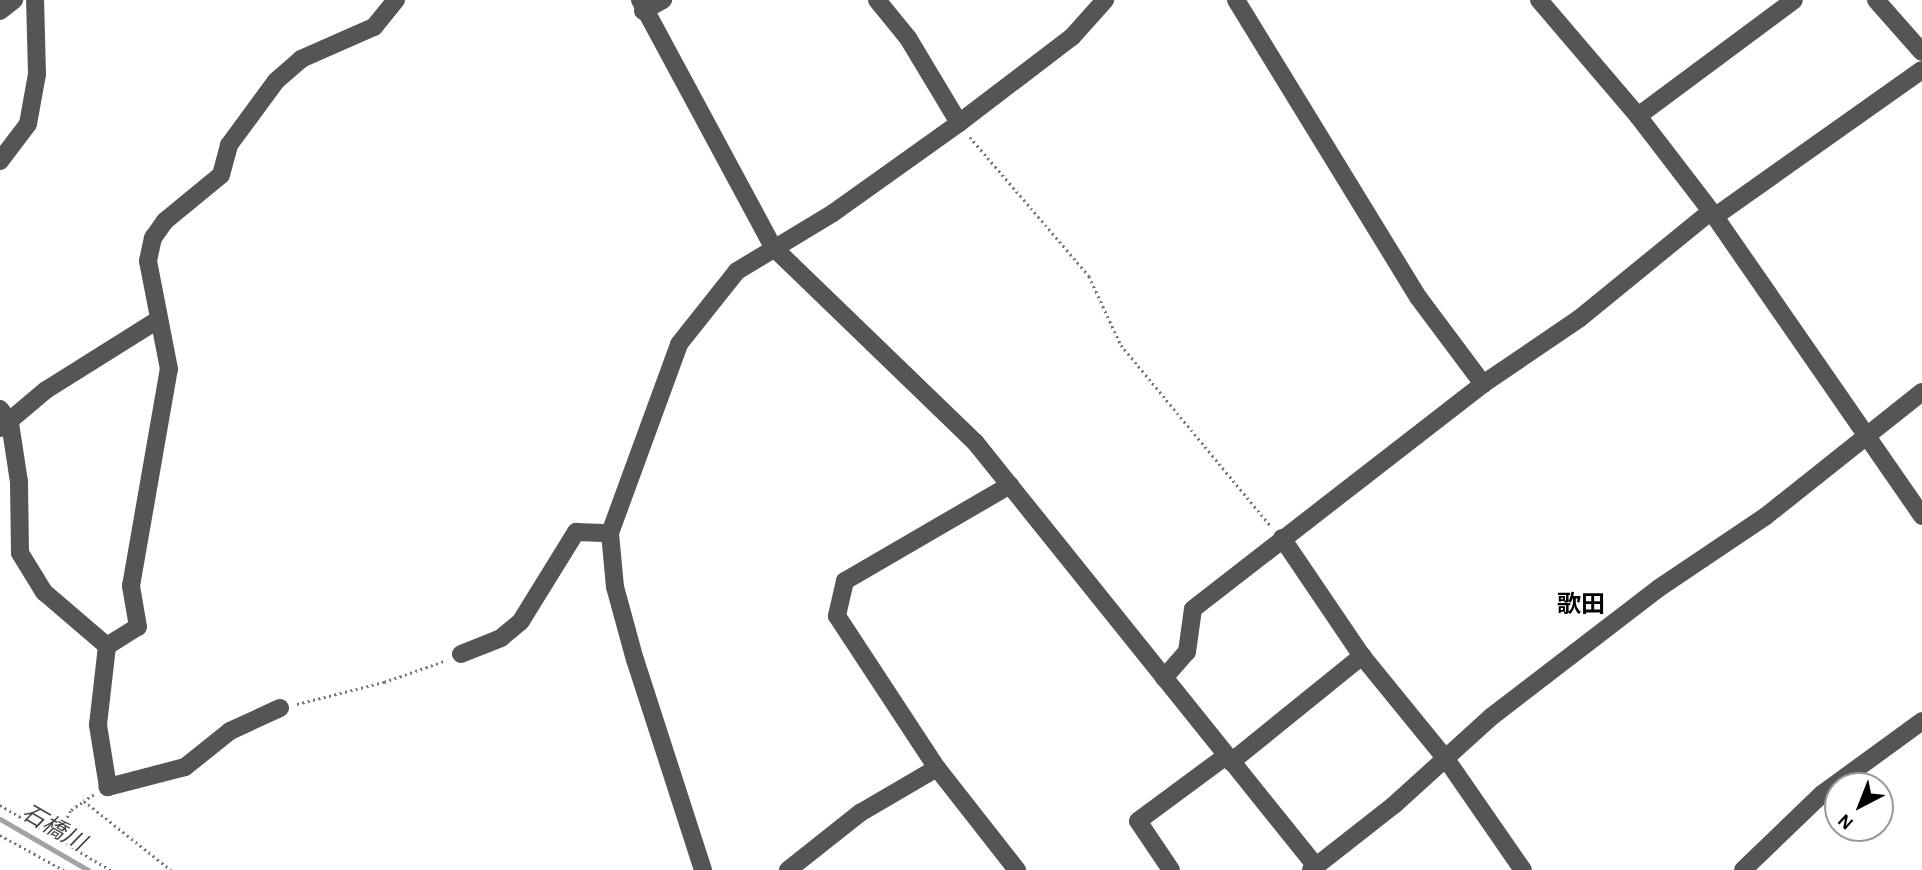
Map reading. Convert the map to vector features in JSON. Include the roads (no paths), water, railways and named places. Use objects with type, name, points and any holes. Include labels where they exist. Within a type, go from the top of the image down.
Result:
[{"type":"street","points":[[0,11],[14,0]]},
{"type":"street","points":[[0,161],[27,124],[37,74],[35,0]]},
{"type":"street","points":[[107,646],[138,627],[131,586],[169,369],[148,261],[153,238],[165,221],[221,175],[229,145],[276,81],[301,59],[374,26],[396,0]]},
{"type":"street","points":[[663,0],[642,6],[773,247],[975,442],[1313,867],[1446,759],[1491,717],[1587,642],[1766,516],[1922,391]]},
{"type":"street","points":[[877,0],[908,38],[959,123]]},
{"type":"street","points":[[704,870],[632,648],[615,587],[610,533],[679,344],[737,271],[773,247],[834,213],[959,123],[1072,37],[1105,0]]},
{"type":"street","points":[[1236,0],[1418,298],[1483,384]]},
{"type":"street","points":[[1539,0],[1638,116],[1714,213],[1922,516]]},
{"type":"street","points":[[1638,116],[1794,0]]},
{"type":"street","points":[[1876,0],[1922,52]]},
{"type":"street","points":[[1164,678],[1187,652],[1194,609],[1282,538],[1483,384],[1580,318],[1714,213],[1922,70]]},
{"type":"street","points":[[107,646],[44,592],[20,553],[19,482],[3,420],[159,319]]},
{"type":"street","points":[[1010,485],[845,581],[837,616],[937,768],[1017,870]]},
{"type":"street","points":[[461,654],[501,638],[521,621],[576,533],[610,533]]},
{"type":"street","points":[[1282,538],[1362,656],[1446,759],[1523,870]]},
{"type":"street","points":[[107,646],[98,725],[108,787],[185,767],[230,731],[280,708]]},
{"type":"street","points":[[1171,870],[1138,821],[1229,759],[1362,656]]},
{"type":"street","points":[[1743,870],[1822,794],[1922,721]]},
{"type":"street","points":[[788,870],[860,813],[937,768]]},
{"type":"waterway","name":"石橋川","points":[[0,819],[88,870]]},
{"type":"district","name":"歌田","points":[[1581,606]]}]
